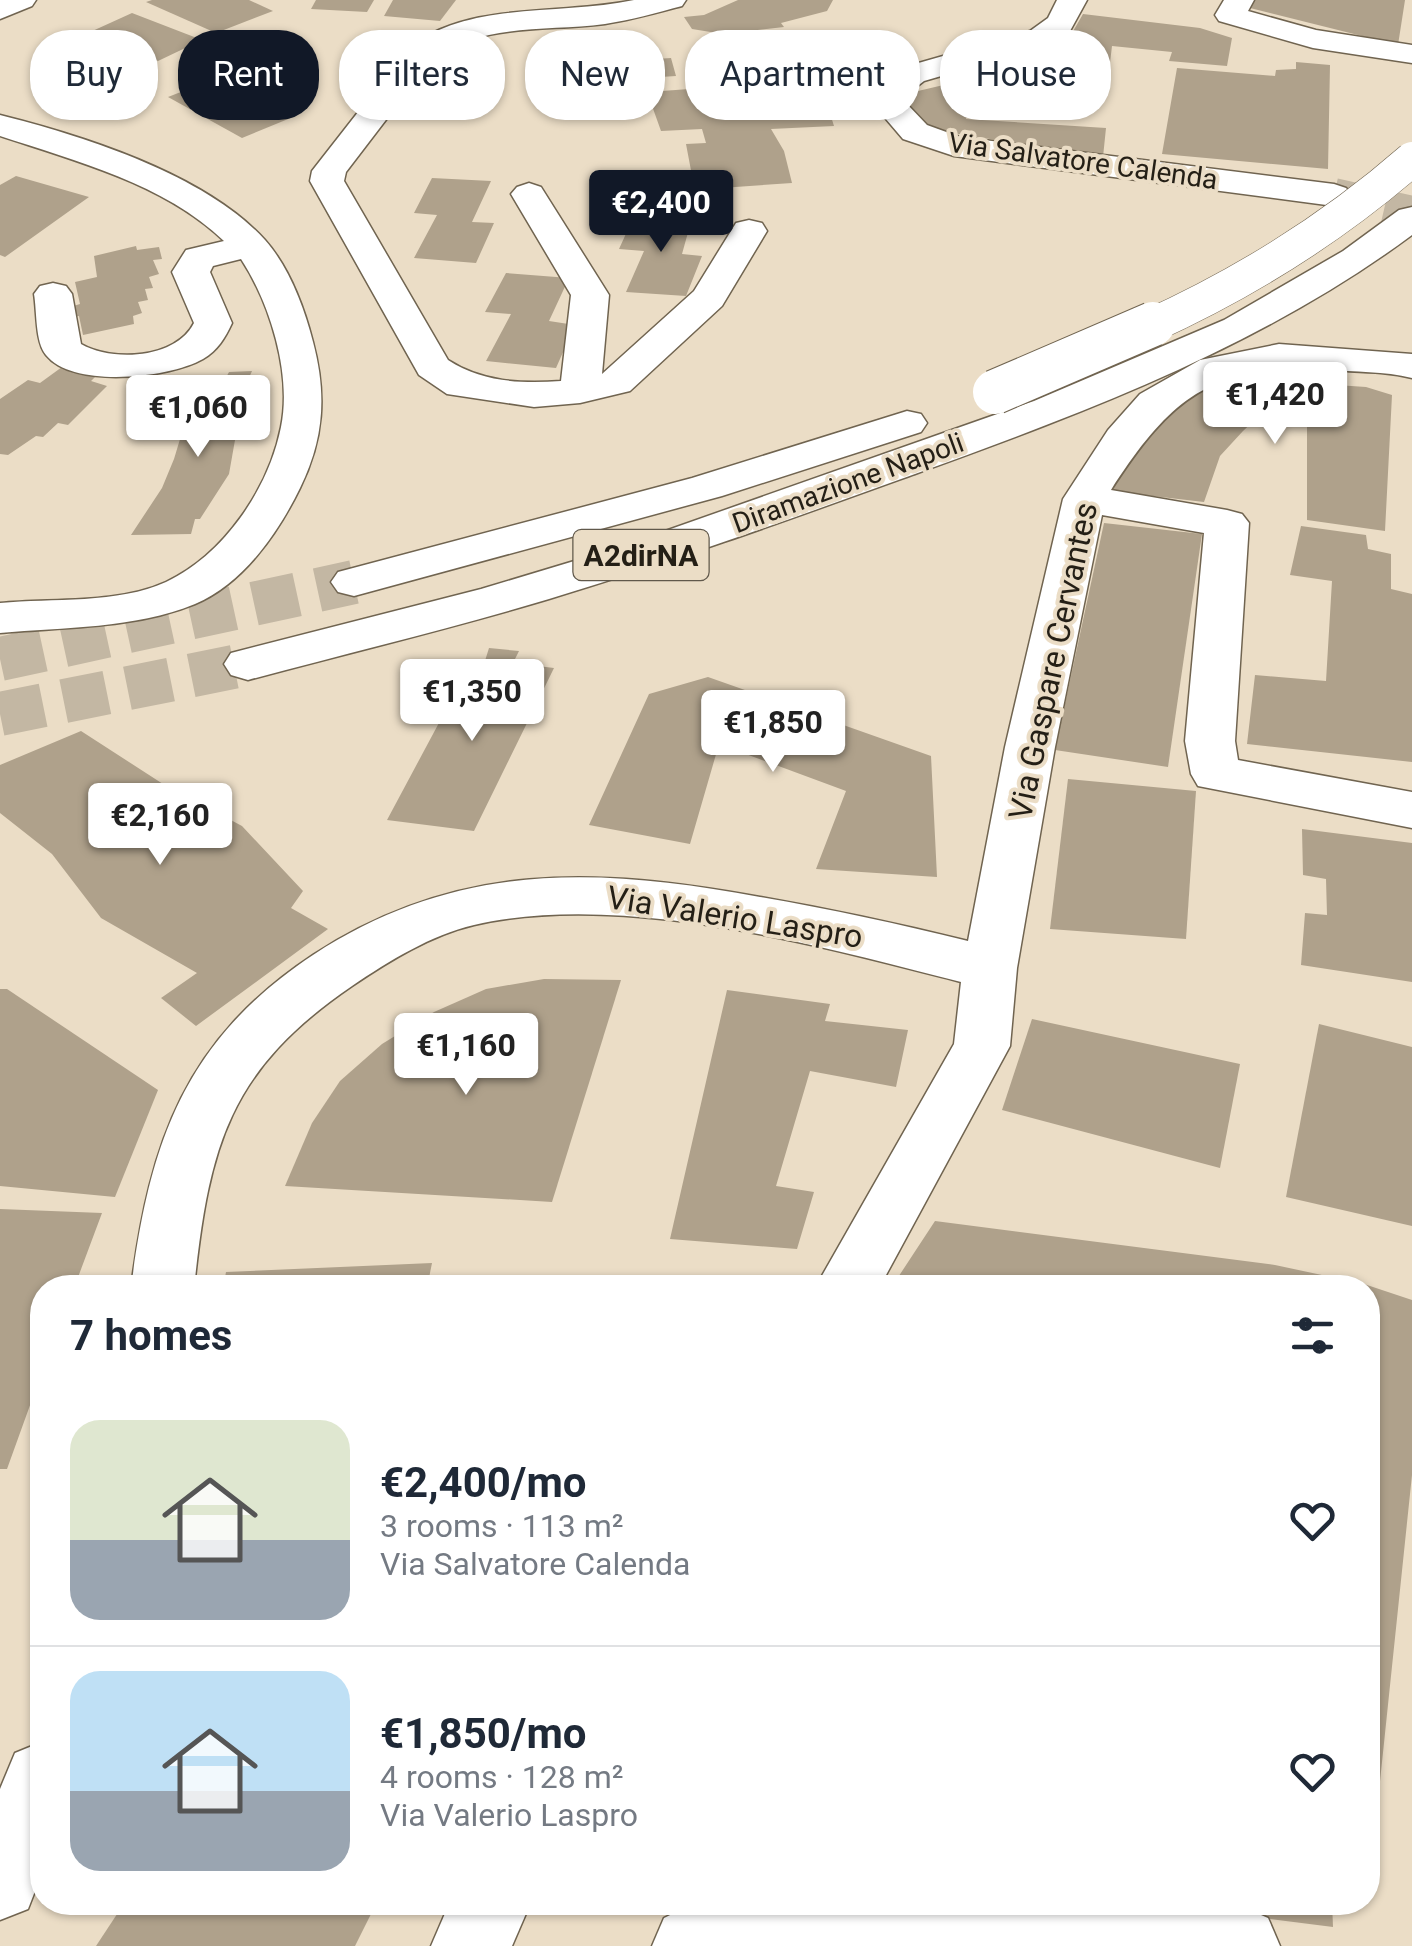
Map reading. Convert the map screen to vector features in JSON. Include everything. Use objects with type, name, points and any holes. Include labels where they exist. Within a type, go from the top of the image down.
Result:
[{"type":"main road","points":[[0,10],[22,0]]},
{"type":"main road","points":[[671,0],[604,14],[480,27],[437,40],[420,54],[329,171],[327,180],[433,367],[460,386],[534,395],[616,383],[709,298],[748,231]]},
{"type":"main road","name":"Via Salvatore Calenda","points":[[1072,0],[1055,30],[1029,41],[932,66],[900,82],[891,93],[890,105],[915,132],[954,146],[1334,195]]},
{"type":"main road","points":[[1238,3],[1230,15],[1313,38],[1412,54]]},
{"type":"main road","points":[[0,125],[113,165],[178,195],[218,218],[251,246],[270,274],[281,304],[301,378],[302,424],[271,504],[218,569],[182,592],[143,602],[0,618]]},
{"type":"main road","name":"Diramazione Napoli","points":[[248,664],[533,589],[711,532],[1010,405],[1123,338],[1254,275],[1344,218],[1412,159]]},
{"type":"main road","points":[[530,194],[590,295],[580,391]]},
{"type":"main road","name":"Diramazione Napoli","points":[[354,582],[1010,405],[1127,381],[1220,337],[1334,274],[1412,218]]},
{"type":"main road","points":[[52,294],[62,350],[75,360],[96,365],[128,364],[177,356],[203,342],[213,323],[191,272],[193,265],[199,258],[251,246]]},
{"type":"main road","name":"Via Gaspare Cervantes","points":[[990,968],[1030,747],[1084,499],[1123,439],[1154,403],[1214,368],[1279,356],[1412,366]]},
{"type":"main road","points":[[1084,499],[1228,523],[1210,740],[1216,774],[1412,810]]},
{"type":"main road","name":"Via Valerio Laspro","points":[[164,1275],[174,1191],[208,1098],[242,1046],[287,1002],[341,964],[395,934],[492,901],[552,895],[632,896],[886,940],[990,968]]},
{"type":"main road","points":[[853,1275],[982,1046],[990,968]]},
{"type":"main road","points":[[0,1881],[30,1809]]},
{"type":"main road","points":[[471,1946],[486,1915]]},
{"type":"main road","points":[[692,1946],[758,1919],[818,1915]]},
{"type":"main road","points":[[902,1915],[982,1918],[1240,1946]]},
{"type":"building","points":[[249,0],[273,11],[224,30],[209,30],[146,2]]},
{"type":"building","points":[[316,0],[374,0],[367,12],[311,9]]},
{"type":"building","points":[[393,0],[456,0],[440,21],[384,16]]},
{"type":"building","points":[[738,0],[833,0],[827,11],[781,23],[784,27],[698,30],[692,29],[684,17],[704,15]]},
{"type":"building","points":[[1252,0],[1405,0],[1398,45],[1250,8]]},
{"type":"building","points":[[132,13],[178,31],[178,51],[158,61],[158,30],[95,30]]},
{"type":"building","points":[[1083,14],[1200,28],[1232,38],[1227,66],[1169,61],[1172,52],[1112,46],[1111,54],[1111,30],[1074,30]]},
{"type":"building","points":[[665,58],[671,58],[676,76],[665,77]]},
{"type":"building","points":[[1296,62],[1330,65],[1328,169],[1162,154],[1177,68],[1275,76],[1276,70],[1296,69]]},
{"type":"building","points":[[940,86],[940,120],[1106,128],[1103,157],[921,128],[917,120],[920,91]]},
{"type":"building","points":[[685,89],[685,120],[832,120],[834,126],[771,129],[784,151],[792,183],[721,188],[719,180],[693,181],[686,144],[706,143],[702,129],[661,131],[657,120],[665,120],[665,91]]},
{"type":"building","points":[[210,120],[286,120],[242,138]]},
{"type":"building","points":[[16,176],[89,197],[5,257],[0,255],[0,185]]},
{"type":"building","points":[[432,178],[491,181],[472,222],[494,223],[476,263],[414,258],[437,215],[414,213]]},
{"type":"building","points":[[635,214],[692,218],[682,254],[702,256],[686,296],[626,292],[644,251],[619,249]]},
{"type":"building","points":[[136,246],[137,250],[159,247],[162,259],[153,260],[159,274],[149,277],[153,288],[145,289],[148,300],[138,302],[142,313],[133,316],[134,324],[83,335],[79,316],[72,317],[70,307],[80,304],[75,282],[97,277],[94,256]]},
{"type":"building","points":[[506,273],[569,278],[549,321],[575,325],[556,368],[486,361],[511,314],[485,312]]},
{"type":"building","points":[[62,367],[97,375],[91,381],[107,386],[68,425],[58,423],[43,437],[36,436],[8,455],[0,454],[0,399],[28,380],[40,383]]},
{"type":"building","points":[[252,371],[244,389],[229,474],[200,519],[195,519],[191,534],[131,535],[162,488],[195,403],[191,403],[196,389],[221,387],[229,372]]},
{"type":"building","points":[[1264,380],[1366,387],[1392,395],[1385,531],[1307,520],[1307,398],[1275,401],[1243,431],[1220,456],[1204,502],[1110,491],[1142,440],[1173,408],[1201,388]]},
{"type":"building","points":[[1104,523],[1202,534],[1168,767],[1055,750]]},
{"type":"building","points":[[1301,526],[1366,535],[1368,549],[1391,554],[1391,589],[1412,594],[1412,762],[1247,744],[1255,675],[1326,681],[1332,581],[1290,575]]},
{"type":"building","points":[[489,648],[519,651],[513,663],[554,668],[474,831],[387,820],[471,663],[484,664]]},
{"type":"building","points":[[708,677],[931,756],[937,877],[816,869],[846,791],[719,744],[690,844],[589,825],[649,694]]},
{"type":"building","points":[[81,731],[163,784],[242,826],[303,891],[291,908],[328,929],[196,1026],[161,998],[197,973],[101,918],[52,854],[0,813],[0,765]]},
{"type":"building","points":[[1068,779],[1196,791],[1186,939],[1050,929]]},
{"type":"building","points":[[1302,829],[1412,843],[1412,982],[1301,965],[1305,913],[1327,915],[1326,879],[1303,875]]},
{"type":"building","points":[[544,979],[621,980],[552,1202],[285,1186],[312,1123],[340,1081],[382,1044],[434,1012],[486,989]]},
{"type":"building","points":[[0,989],[7,989],[158,1090],[115,1197],[0,1186]]},
{"type":"building","points":[[727,990],[830,1004],[825,1021],[908,1030],[896,1087],[810,1071],[776,1186],[814,1192],[797,1249],[670,1239]]},
{"type":"building","points":[[1032,1019],[1240,1064],[1220,1168],[1002,1110]]},
{"type":"building","points":[[1319,1024],[1412,1047],[1412,1226],[1286,1197]]},
{"type":"building","points":[[0,1209],[102,1213],[79,1275],[30,1275],[30,1405],[7,1469],[0,1469]]},
{"type":"building","points":[[935,1221],[1275,1265],[1322,1275],[900,1275]]},
{"type":"building","points":[[432,1263],[430,1275],[225,1275]]},
{"type":"building","points":[[1380,1289],[1412,1300],[1412,1475],[1380,1781]]},
{"type":"building","points":[[116,1915],[370,1915],[355,1946],[96,1946]]},
{"type":"building","points":[[1239,1915],[1333,1915],[1333,1927]]},
{"type":"tunnel","points":[[1334,195],[1412,213]]},
{"type":"tunnel","points":[[0,659],[354,582]]},
{"type":"tunnel","points":[[0,714],[248,664]]}]
